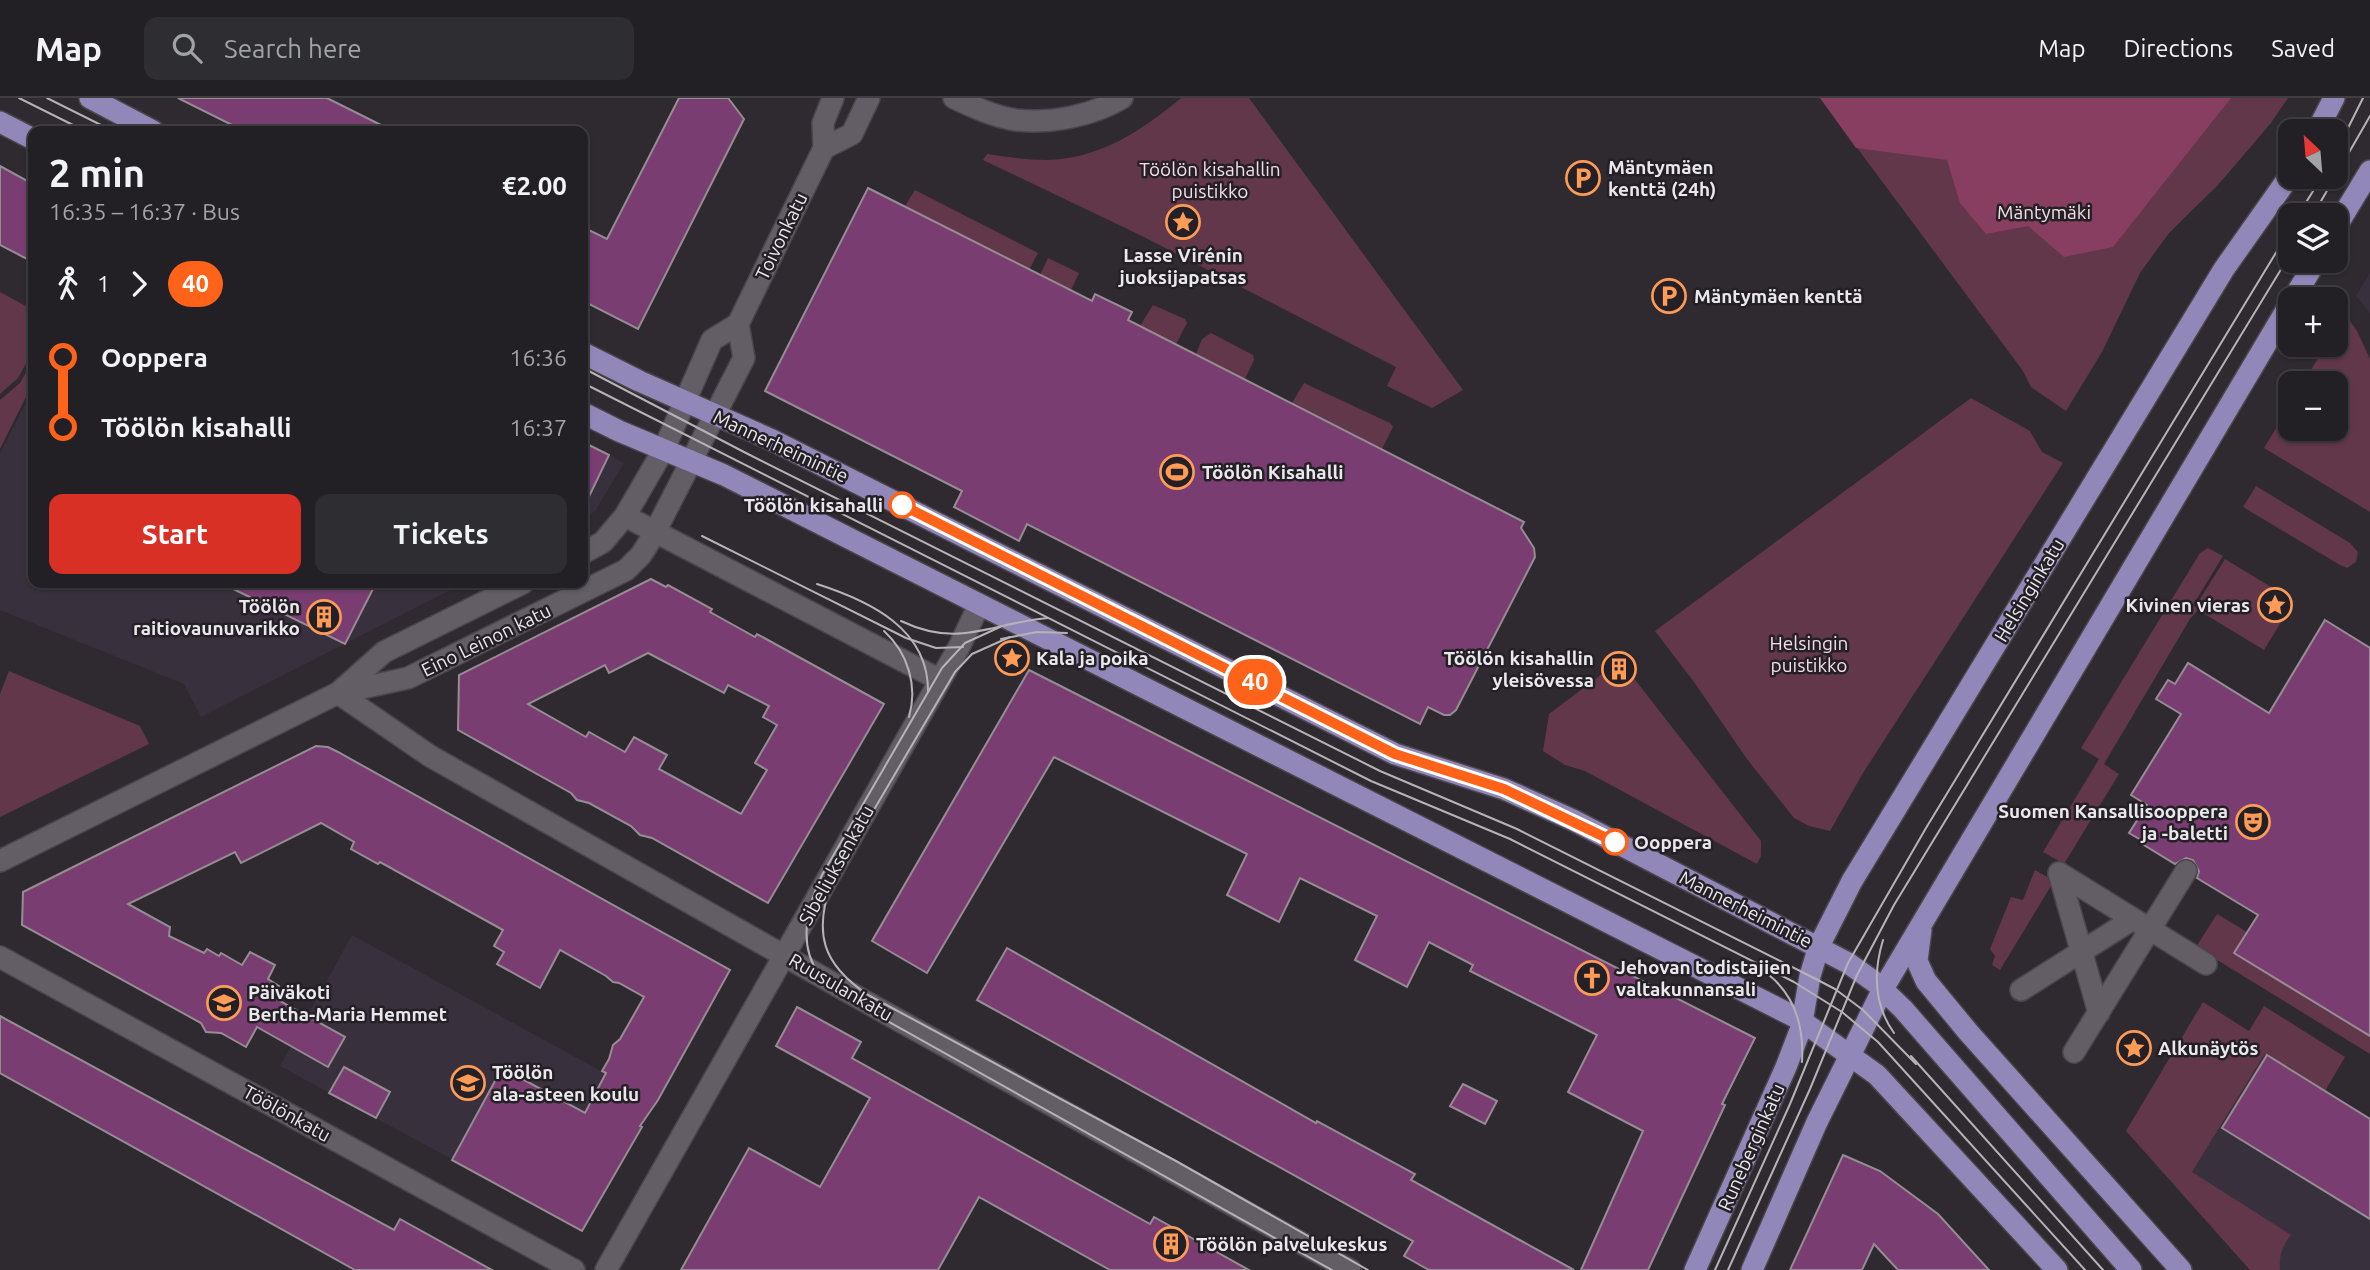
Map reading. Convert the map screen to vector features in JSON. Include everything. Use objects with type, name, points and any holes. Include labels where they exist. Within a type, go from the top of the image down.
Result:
[{"type":"main road","points":[[90,98],[143,126]]},
{"type":"main road","points":[[2323,119],[2334,98]]},
{"type":"main road","points":[[0,122],[28,136]]},
{"type":"main road","points":[[2348,207],[2370,171]]},
{"type":"main road","name":"Helsinginkatu","points":[[1802,1022],[1810,976],[1819,946],[1871,849],[2224,269],[2280,189]]},
{"type":"main road","points":[[1752,1270],[1815,1125],[1883,989],[2278,324]]},
{"type":"main road","name":"Mannerheimintie","points":[[588,355],[770,439],[1395,754],[1518,795],[1573,820],[1848,962],[1883,989],[1945,1055],[2132,1270]]},
{"type":"main road","points":[[588,416],[693,461],[875,550],[1802,1022],[1877,1075],[2057,1270]]},
{"type":"main road","points":[[1922,922],[1917,961],[1926,981],[1976,1042],[2181,1270]]},
{"type":"main road","name":"Runeberginkatu","points":[[1695,1270],[1781,1078],[1802,1022]]},
{"type":"street","name":"Toivonkatu","points":[[664,449],[712,340],[738,324],[824,148],[823,123],[833,98]]},
{"type":"street","points":[[824,148],[852,134],[869,98]]},
{"type":"street","points":[[954,98],[1015,120],[1052,120],[1083,114],[1122,98]]},
{"type":"street","points":[[716,415],[744,358],[738,324]]},
{"type":"street","name":"Eino Leinon katu","points":[[0,861],[338,693],[408,678],[626,570],[641,555],[655,532],[716,415]]},
{"type":"street","points":[[588,550],[603,542],[625,516],[664,449]]},
{"type":"street","points":[[625,516],[940,680]]},
{"type":"street","name":"Eino Leinon katu","points":[[338,693],[384,652],[513,588]]},
{"type":"street","name":"Sibeliuksenkatu","points":[[606,1270],[940,680],[979,605]]},
{"type":"street","name":"Ruusulankatu","points":[[338,693],[430,756],[891,1016],[1350,1270]]},
{"type":"street","points":[[2074,1052],[2099,1013],[2142,924],[2186,871]]},
{"type":"street","points":[[2099,1013],[2059,873],[2206,964]]},
{"type":"street","points":[[2021,990],[2082,951],[2142,924]]},
{"type":"street","name":"Töölönkatu","points":[[0,957],[574,1270]]},
{"type":"shaded area","points":[[2370,273],[2370,313],[2356,296]]},
{"type":"shaded area","points":[[28,399],[28,588],[454,588],[201,717],[184,684],[0,610],[0,453]]},
{"type":"shaded area","points":[[588,445],[624,463],[595,511],[588,516]]},
{"type":"shaded area","name":"Töölön ala-asteen koulu","points":[[352,935],[656,1101],[584,1231],[280,1066]]},
{"type":"shaded area","points":[[2264,1054],[2370,1119],[2370,1270],[2250,1270],[2180,1192]]},
{"type":"green space","name":"Töölön kisahallin puistikko","points":[[1181,98],[1249,98],[1463,390],[1432,408],[1387,386],[1396,367],[1142,236],[983,160],[987,154],[1047,160],[1085,154],[1119,141]]},
{"type":"green space","name":"Mäntymäki","points":[[1820,98],[2288,98],[2271,123],[2218,185],[2169,233],[2140,273],[2102,352],[2066,411],[2031,387],[2023,371]]},
{"type":"green space","points":[[1820,98],[2231,98],[2113,247],[2064,257],[2028,226],[1986,234],[1960,203],[1947,160],[1856,148]]},
{"type":"green space","points":[[915,190],[1038,253],[1029,270],[905,206]]},
{"type":"green space","points":[[1048,258],[1079,273],[1071,290],[1040,275]]},
{"type":"green space","points":[[0,292],[28,307],[28,360],[18,378],[0,394]]},
{"type":"green space","points":[[1153,305],[1185,319],[1187,323],[1176,344],[1140,326]]},
{"type":"green space","points":[[2348,318],[2370,359],[2370,512],[2264,448],[2278,425],[2278,441],[2348,441],[2348,371],[2310,371],[2319,357],[2348,357]]},
{"type":"green space","points":[[1211,333],[1253,355],[1254,360],[1245,379],[1196,354],[1202,339]]},
{"type":"green space","points":[[28,369],[28,393],[0,449],[0,400],[20,383]]},
{"type":"green space","points":[[1304,383],[1390,423],[1393,427],[1382,449],[1292,403]]},
{"type":"green space","name":"Helsingin puistikko","points":[[1971,398],[2030,431],[2042,452],[2063,463],[1863,773],[1830,831],[1809,826],[1794,818],[1747,759],[1655,631]]},
{"type":"green space","points":[[2256,486],[2350,543],[2358,552],[2356,562],[2347,568],[2340,565],[2243,507]]},
{"type":"green space","points":[[2208,548],[2223,556],[2193,605],[2195,607],[2225,559],[2294,601],[2264,650],[2198,610],[2190,619],[2104,764],[2119,774],[2064,864],[2043,852],[2099,759],[2081,748],[2200,553]]},
{"type":"green space","points":[[1618,658],[1761,841],[1761,856],[1757,864],[1585,771],[1565,765],[1543,751],[1549,714],[1610,668],[1609,665]]},
{"type":"green space","points":[[9,671],[140,726],[149,744],[0,817],[0,694]]},
{"type":"green space","points":[[2035,870],[2054,881],[2000,970],[1992,965],[1995,956],[1990,949],[2011,897],[2023,900]]},
{"type":"green space","points":[[2217,914],[2247,932],[2234,953],[2370,1036],[2370,1054],[2196,947]]},
{"type":"green space","points":[[2203,1002],[2249,1031],[2264,1006],[2345,1057],[2325,1091],[2264,1055],[2192,1172],[2291,1235],[2282,1251],[2280,1270],[2250,1270],[2126,1131]]},
{"type":"building","points":[[178,98],[327,98],[383,126],[234,126]]},
{"type":"building","points":[[679,98],[728,98],[744,119],[638,329],[588,304],[588,230],[607,239]]},
{"type":"building","points":[[0,166],[28,181],[28,259],[0,245]]},
{"type":"building","name":"Töölön Kisahalli","points":[[868,188],[1092,301],[1095,294],[1132,312],[1128,320],[1524,522],[1521,528],[1534,548],[1535,557],[1456,710],[1450,715],[1444,715],[1428,707],[1420,724],[1027,524],[1019,541],[954,507],[962,491],[765,391]]},
{"type":"building","points":[[588,444],[609,455],[588,499]]},
{"type":"building","points":[[651,579],[666,587],[668,585],[755,637],[757,634],[884,704],[768,903],[652,838],[640,835],[631,826],[589,803],[577,800],[571,793],[458,730],[459,675]],"holes":[[[648,653],[724,693],[728,685],[769,706],[763,717],[777,725],[755,763],[767,770],[741,814],[659,769],[667,755],[634,737],[625,752],[589,732],[586,737],[528,704],[605,665],[609,673]]]},
{"type":"building","name":"Töölön raitiovaunuvarikko","points":[[231,588],[373,588],[345,644]]},
{"type":"building","name":"Suomen Kansallisooppera ja -baletti","points":[[2325,620],[2370,648],[2370,1036],[2234,953],[2258,915],[2197,878],[2199,871],[2193,860],[2186,858],[2175,864],[2129,833],[2147,805],[2131,795],[2181,714],[2156,699],[2168,680],[2175,684],[2188,663],[2269,713]]},
{"type":"building","points":[[1029,670],[1755,1038],[1722,1104],[1725,1105],[1648,1270],[1581,1270],[1643,1131],[1568,1092],[1597,1035],[1470,971],[1473,965],[1429,942],[1407,987],[1355,960],[1377,916],[1300,878],[1279,922],[1227,895],[1247,854],[1054,757],[927,973],[872,941]]},
{"type":"building","points":[[316,746],[328,747],[338,752],[730,970],[582,1231],[452,1160],[502,1068],[585,1113],[606,1073],[602,1071],[613,1045],[620,1039],[644,997],[560,950],[540,988],[497,964],[504,952],[494,946],[503,930],[380,862],[378,864],[351,849],[354,842],[321,823],[241,863],[235,852],[128,904],[170,927],[169,936],[204,953],[207,949],[219,956],[221,953],[242,965],[250,952],[275,965],[268,979],[279,986],[273,997],[345,1037],[328,1067],[257,1027],[246,1047],[221,1033],[206,1032],[201,1023],[22,925],[23,892]]},
{"type":"building","points":[[1007,948],[1316,1123],[1317,1121],[1415,1174],[1411,1180],[1574,1270],[1429,1270],[1404,1256],[1413,1241],[977,1000]]},
{"type":"building","points":[[797,1007],[861,1042],[852,1058],[1150,1224],[1154,1217],[1249,1270],[1110,1270],[979,1197],[938,1270],[681,1270],[749,1148],[820,1187],[870,1098],[776,1046]]},
{"type":"building","points":[[0,1016],[394,1230],[400,1219],[492,1270],[355,1270],[0,1073]]},
{"type":"building","points":[[2267,1055],[2370,1119],[2370,1219],[2222,1128]]},
{"type":"building","points":[[344,1067],[390,1092],[376,1118],[329,1093]]},
{"type":"building","points":[[1463,1084],[1497,1101],[1485,1124],[1450,1106]]},
{"type":"building","points":[[1843,1155],[1880,1171],[1938,1214],[1989,1270],[1898,1270],[1874,1244],[1862,1270],[1790,1270]]},
{"type":"tram line","points":[[19,98],[75,126]]},
{"type":"tram line","points":[[47,98],[103,126]]},
{"type":"tram line","points":[[2348,128],[2363,98]]},
{"type":"tram line","points":[[2320,203],[2370,116]]},
{"type":"tram line","points":[[2306,203],[2314,189]]},
{"type":"tram line","points":[[1715,1270],[1790,1104],[1848,963],[1926,828],[2278,249]]},
{"type":"tram line","points":[[1728,1270],[1810,1089],[1857,975],[1894,905],[2279,273]]},
{"type":"tram line","points":[[588,371],[744,452],[1380,771],[1517,829],[1835,989],[1863,1010],[1916,1064]]},
{"type":"tram line","points":[[588,386],[1371,781],[1510,839],[1794,982],[1842,1012],[1878,1042],[2085,1270]]},
{"type":"tram line","points":[[702,536],[906,638],[936,648],[963,647]]},
{"type":"tram line","points":[[817,584],[857,599],[893,621],[919,651],[926,670],[928,692]]},
{"type":"tram line","points":[[901,621],[922,629],[958,634],[1048,618]]},
{"type":"tram line","points":[[1000,627],[965,643],[942,668],[822,875],[807,924],[808,950],[812,962],[827,982],[857,1004],[1332,1270]]},
{"type":"tram line","points":[[884,631],[899,649],[909,671],[912,694],[909,717]]},
{"type":"tram line","points":[[1001,639],[1037,632],[1067,633]]},
{"type":"tram line","points":[[1010,637],[972,654],[955,672],[832,881],[823,916],[823,932],[831,959],[852,983],[868,995],[1176,1161],[1368,1270]]},
{"type":"tram line","points":[[1883,940],[1877,988],[1882,1011],[1894,1033]]},
{"type":"tram line","points":[[1769,975],[1792,1003],[1800,1025],[1802,1062]]},
{"type":"tram line","points":[[1911,1056],[2103,1270]]},
{"type":"bus line","name":"40","points":[[902,505],[1395,754],[1504,789],[1615,842]]},
{"type":"place","name":"Mäntymäen kenttä (24h)","points":[[1583,178]]},
{"type":"place","name":"Lasse Virénin juoksijapatsas","points":[[1183,222]]},
{"type":"place","name":"Mäntymäen kenttä","points":[[1669,296]]},
{"type":"place","name":"Töölön Kisahalli","points":[[1177,472]]},
{"type":"place","name":"Töölön kisahalli","points":[[902,505]]},
{"type":"place","name":"Kivinen vieras","points":[[2275,605]]},
{"type":"place","name":"Töölön raitiovaunuvarikko","points":[[324,617]]},
{"type":"place","name":"Kala ja poika","points":[[1012,658]]},
{"type":"place","name":"Töölön kisahallin yleisövessa","points":[[1619,669]]},
{"type":"place","name":"Suomen Kansallisooppera ja -baletti","points":[[2253,822]]},
{"type":"place","name":"Ooppera","points":[[1615,842]]},
{"type":"place","name":"Jehovan todistajien valtakunnansali","points":[[1592,978]]},
{"type":"place","name":"Päiväkoti Bertha-Maria Hemmet","points":[[224,1003]]},
{"type":"place","name":"Alkunäytös","points":[[2134,1048]]},
{"type":"place","name":"Töölön ala-asteen koulu","points":[[468,1083]]},
{"type":"place","name":"Töölön palvelukeskus","points":[[1171,1244]]}]
